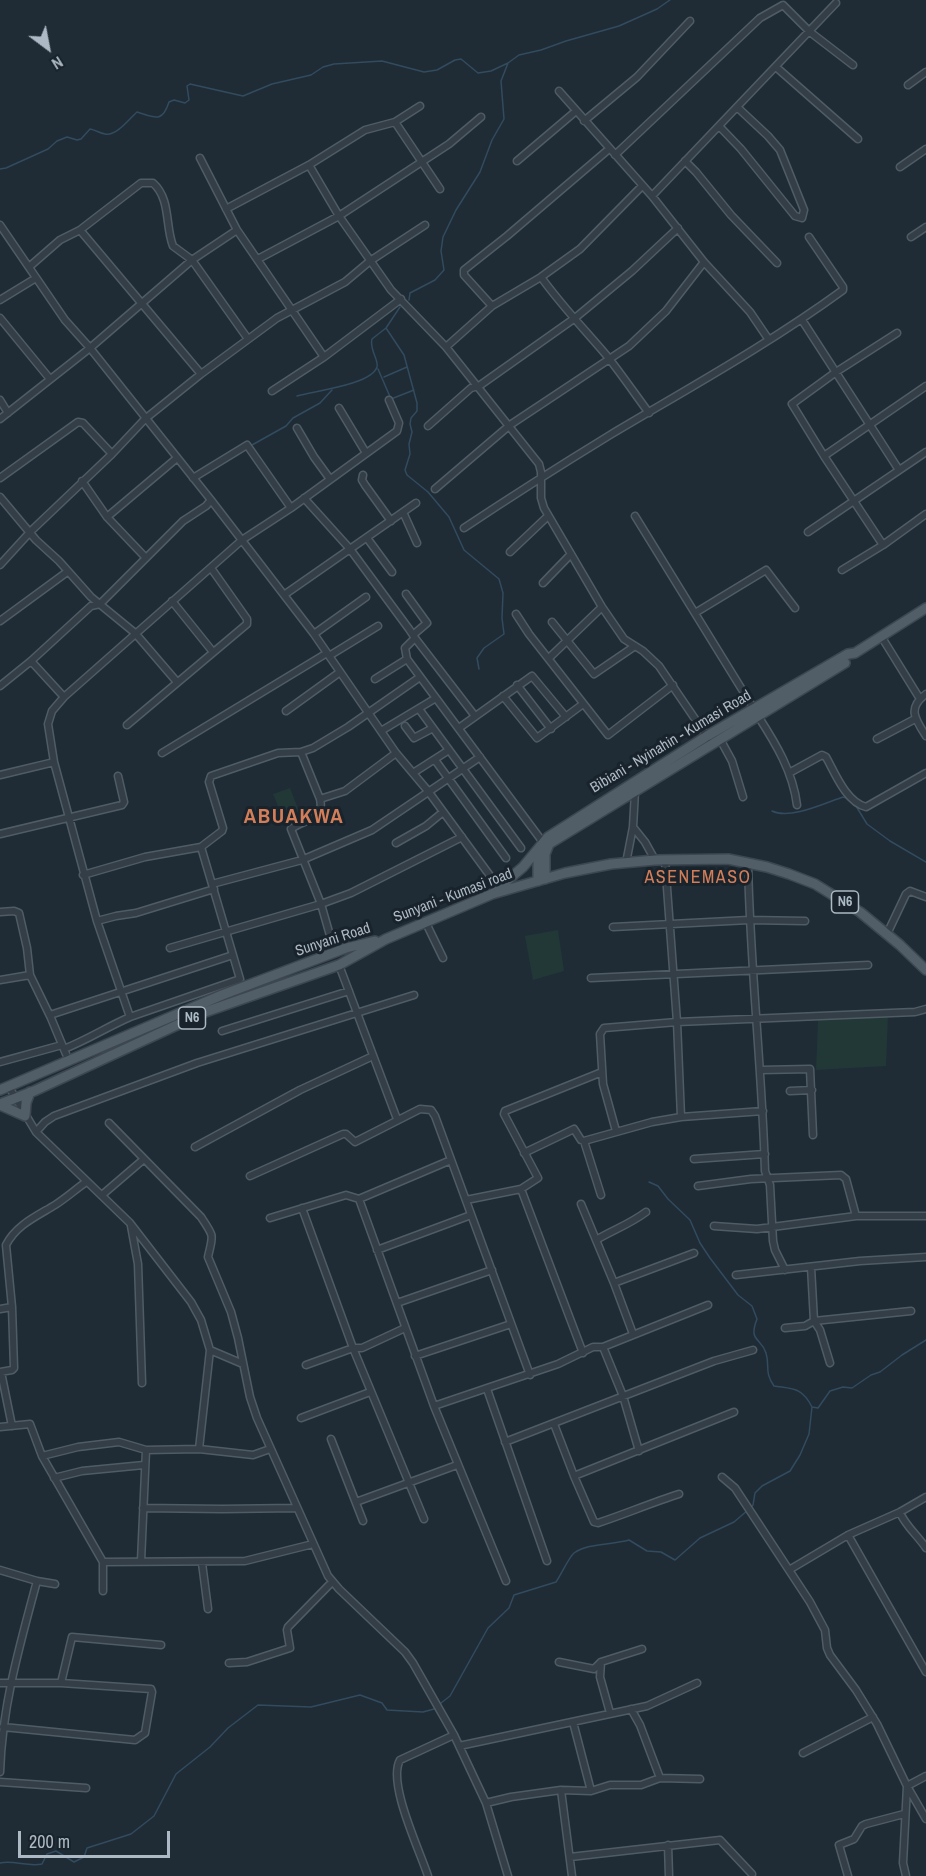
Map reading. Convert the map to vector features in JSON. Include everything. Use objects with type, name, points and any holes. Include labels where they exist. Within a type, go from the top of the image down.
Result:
[{"type":"main road","name":"Bibiani - Nyinahin - Kumasi Road","points":[[496,891],[523,867],[540,845],[926,608]]},
{"type":"main road","name":"Bibiani - Nyinahin - Kumasi Road","points":[[541,880],[549,844],[713,739]]},
{"type":"main road","points":[[540,845],[541,880]]},
{"type":"main road","name":"Sunyani - Kumasi road","points":[[386,939],[496,891],[560,874],[626,863],[728,859],[767,867],[815,884],[848,904],[887,934],[926,970]]},
{"type":"main road","points":[[545,862],[560,874]]},
{"type":"main road","name":"Sunyani Road","points":[[5,1089],[222,995],[335,953],[386,939]]},
{"type":"main road","name":"Sunyani Road","points":[[0,1104],[205,1012],[339,965],[386,939]]},
{"type":"main road","points":[[0,1104],[25,1116],[30,1092]]},
{"type":"street","points":[[652,196],[836,3]]},
{"type":"street","points":[[615,155],[760,18],[779,7],[785,6],[810,32],[853,66]]},
{"type":"street","points":[[584,121],[637,77],[690,21]]},
{"type":"street","points":[[776,67],[858,140]]},
{"type":"street","points":[[908,85],[926,72]]},
{"type":"street","points":[[559,91],[652,196],[704,262],[750,312],[769,340]]},
{"type":"street","points":[[226,209],[309,165],[365,130],[395,122],[420,106]]},
{"type":"street","points":[[719,126],[741,149],[795,216],[802,218],[804,210],[780,150],[737,107]]},
{"type":"street","points":[[517,161],[576,111]]},
{"type":"street","points":[[258,259],[339,216],[449,144],[481,117]]},
{"type":"street","points":[[395,122],[440,189]]},
{"type":"street","points":[[492,306],[464,274],[464,270],[609,149]]},
{"type":"street","points":[[900,167],[926,149]]},
{"type":"street","points":[[200,158],[237,230],[324,357]]},
{"type":"street","points":[[685,161],[731,215],[777,263]]},
{"type":"street","points":[[309,165],[339,216],[391,290],[446,347],[539,464],[541,498],[548,516],[602,607],[624,639],[652,658],[732,761],[743,797]]},
{"type":"street","points":[[29,267],[60,240],[80,230],[141,183],[153,183],[158,187],[163,199],[172,243],[192,260],[248,339]]},
{"type":"street","points":[[446,347],[492,306],[541,277],[592,238],[642,186]]},
{"type":"street","points":[[0,225],[64,320],[90,348],[314,634],[396,753],[462,837],[496,891]]},
{"type":"street","points":[[0,565],[31,531],[112,454],[145,419],[201,374],[281,316],[345,282],[370,261],[425,225]]},
{"type":"street","points":[[911,237],[926,227]]},
{"type":"street","points":[[428,426],[471,388],[479,386],[575,318],[632,271],[678,228]]},
{"type":"street","points":[[80,230],[201,374]]},
{"type":"street","points":[[0,419],[90,348],[192,260],[237,230]]},
{"type":"street","points":[[464,528],[541,478],[802,320],[844,288],[809,237]]},
{"type":"street","points":[[435,489],[510,425],[629,346],[666,311],[704,262]]},
{"type":"street","points":[[541,277],[566,311],[575,318],[610,359],[649,413]]},
{"type":"street","points":[[0,300],[36,278]]},
{"type":"street","points":[[273,391],[324,357],[401,299]]},
{"type":"street","points":[[0,318],[50,379]]},
{"type":"street","points":[[802,320],[899,470]]},
{"type":"street","points":[[884,545],[824,456],[792,403],[897,333]]},
{"type":"street","points":[[824,456],[926,386]]},
{"type":"street","points":[[0,400],[8,412]]},
{"type":"street","points":[[130,1017],[83,875],[54,762],[48,724],[52,711],[64,697],[135,633],[242,540],[291,508],[393,434],[399,427],[389,400]]},
{"type":"street","points":[[339,408],[366,453]]},
{"type":"street","points":[[0,478],[78,422],[83,423],[112,454]]},
{"type":"street","points":[[297,428],[330,479]]},
{"type":"street","points":[[193,478],[245,445],[248,446],[291,508]]},
{"type":"street","points":[[808,531],[926,452]]},
{"type":"street","points":[[107,518],[177,458]]},
{"type":"street","points":[[363,475],[362,480],[365,485],[391,521]]},
{"type":"street","points":[[82,482],[107,518],[146,558]]},
{"type":"street","points":[[0,497],[31,531],[36,540],[100,604],[135,633],[177,681]]},
{"type":"street","points":[[304,498],[350,549],[475,716]]},
{"type":"street","points":[[0,686],[91,606],[100,604],[183,521],[206,506],[211,500]]},
{"type":"street","points":[[284,595],[416,503]]},
{"type":"street","points":[[403,512],[417,543]]},
{"type":"street","points":[[842,570],[884,545],[926,514]]},
{"type":"street","points":[[510,552],[548,516]]},
{"type":"street","points":[[635,516],[774,742],[789,773],[797,805]]},
{"type":"street","points":[[367,538],[392,573]]},
{"type":"street","points":[[543,583],[571,554]]},
{"type":"street","points":[[127,725],[247,622],[212,568]]},
{"type":"street","points":[[695,613],[766,570],[795,608]]},
{"type":"street","points":[[0,621],[67,572]]},
{"type":"street","points":[[406,594],[427,623],[405,648],[407,659],[480,757],[540,845]]},
{"type":"street","points":[[314,634],[366,597]]},
{"type":"street","points":[[172,601],[213,652]]},
{"type":"street","points":[[549,658],[602,607]]},
{"type":"street","points":[[516,614],[605,733],[610,735],[673,685]]},
{"type":"street","points":[[552,622],[595,674],[635,646]]},
{"type":"street","points":[[162,753],[378,626]]},
{"type":"street","points":[[881,636],[920,699]]},
{"type":"street","points":[[375,679],[407,659]]},
{"type":"street","points":[[31,661],[64,697]]},
{"type":"street","points":[[286,711],[340,672]]},
{"type":"street","points":[[459,728],[517,685],[533,676],[566,717]]},
{"type":"street","points":[[83,875],[145,856],[201,847],[215,838],[223,828],[210,782],[212,776],[278,753],[301,752],[313,748],[420,677]]},
{"type":"street","points":[[517,685],[551,729]]},
{"type":"street","points":[[926,694],[915,707],[915,719],[926,735]]},
{"type":"street","points":[[503,696],[536,738],[583,704]]},
{"type":"street","points":[[381,731],[436,698]]},
{"type":"street","points":[[419,709],[521,848]]},
{"type":"street","points":[[877,739],[915,719]]},
{"type":"street","points":[[405,726],[414,738],[433,728]]},
{"type":"street","points":[[413,773],[449,750]]},
{"type":"street","points":[[301,752],[322,807],[320,813],[291,829],[321,904],[335,953]]},
{"type":"street","points":[[320,799],[345,791],[396,753]]},
{"type":"street","points":[[789,773],[822,755],[826,757],[844,790],[861,806],[866,807],[926,772]]},
{"type":"street","points":[[97,921],[136,913],[213,886],[302,860],[372,830],[480,757]]},
{"type":"street","points":[[435,760],[506,858]]},
{"type":"street","points":[[0,775],[54,762]]},
{"type":"street","points":[[0,834],[122,805],[124,802],[118,776]]},
{"type":"street","points":[[626,863],[633,827],[635,791]]},
{"type":"street","points":[[396,843],[426,826],[443,812]]},
{"type":"street","points":[[633,827],[660,861],[674,975],[681,1117]]},
{"type":"street","points":[[170,948],[321,904],[351,893],[462,837]]},
{"type":"street","points":[[0,1062],[64,1049],[88,1040],[130,1017],[240,979],[201,847]]},
{"type":"street","points":[[748,863],[749,920],[761,1070],[765,1171],[768,1178],[775,1250],[785,1270]]},
{"type":"street","points":[[887,934],[906,894],[910,891],[926,897]]},
{"type":"street","points":[[0,912],[19,913],[30,975],[64,1049]]},
{"type":"street","points":[[613,927],[749,920],[805,921]]},
{"type":"street","points":[[426,923],[443,958]]},
{"type":"street","points":[[50,1015],[233,955]]},
{"type":"street","points":[[339,965],[398,1119]]},
{"type":"street","points":[[591,978],[868,965]]},
{"type":"street","points":[[0,980],[30,975]]},
{"type":"street","points":[[222,1031],[349,991]]},
{"type":"street","points":[[36,1132],[48,1119],[102,1097],[197,1063],[414,995]]},
{"type":"street","points":[[616,1131],[603,1084],[600,1034],[602,1029],[677,1022],[915,1012],[926,1009]]},
{"type":"street","points":[[195,1147],[300,1090],[373,1056]]},
{"type":"street","points":[[761,1070],[810,1069],[813,1135]]},
{"type":"street","points":[[466,1200],[520,1189],[537,1178],[504,1114],[505,1111],[602,1072]]},
{"type":"street","points":[[5,1089],[15,1098],[36,1132],[130,1223],[196,1309],[210,1350],[199,1449]]},
{"type":"street","points":[[790,1091],[812,1090]]},
{"type":"street","points":[[250,1176],[343,1134],[355,1142],[420,1109],[431,1110],[530,1375]]},
{"type":"street","points":[[584,1141],[652,1122],[681,1117],[763,1111]]},
{"type":"street","points":[[109,1123],[201,1217],[211,1232],[213,1243],[208,1257],[231,1312],[257,1418],[296,1508],[332,1582],[405,1652],[413,1663],[454,1735],[486,1803],[508,1876]]},
{"type":"street","points":[[524,1153],[574,1129],[584,1141],[601,1195]]},
{"type":"street","points":[[694,1159],[765,1154]]},
{"type":"street","points":[[102,1195],[144,1159]]},
{"type":"street","points":[[270,1218],[346,1195],[359,1198],[451,1160]]},
{"type":"street","points":[[698,1186],[768,1178],[844,1175],[856,1216]]},
{"type":"street","points":[[12,1426],[1,1372],[14,1368],[12,1307],[6,1245],[9,1238],[25,1223],[86,1182]]},
{"type":"street","points":[[520,1189],[583,1353]]},
{"type":"street","points":[[359,1198],[434,1406],[506,1581]]},
{"type":"street","points":[[581,1204],[633,1334]]},
{"type":"street","points":[[302,1208],[370,1392],[424,1519]]},
{"type":"street","points":[[596,1240],[631,1223],[646,1212]]},
{"type":"street","points":[[377,1250],[471,1215]]},
{"type":"street","points":[[714,1226],[772,1227],[856,1216],[926,1216]]},
{"type":"street","points":[[130,1223],[138,1264],[142,1383]]},
{"type":"street","points":[[614,1283],[694,1253]]},
{"type":"street","points":[[736,1275],[860,1261],[926,1257]]},
{"type":"street","points":[[811,1267],[814,1321],[820,1330],[830,1363]]},
{"type":"street","points":[[397,1303],[492,1270]]},
{"type":"street","points":[[434,1406],[530,1375],[593,1347],[603,1347],[708,1305]]},
{"type":"street","points":[[0,1309],[12,1307]]},
{"type":"street","points":[[785,1328],[805,1326],[814,1321],[911,1311]]},
{"type":"street","points":[[415,1356],[511,1324]]},
{"type":"street","points":[[306,1365],[353,1348],[362,1348],[405,1328]]},
{"type":"street","points":[[603,1347],[623,1396],[639,1451]]},
{"type":"street","points":[[210,1350],[243,1364]]},
{"type":"street","points":[[505,1442],[714,1361],[753,1350]]},
{"type":"street","points":[[487,1389],[547,1561]]},
{"type":"street","points":[[302,1418],[370,1392]]},
{"type":"street","points":[[574,1476],[734,1412]]},
{"type":"street","points":[[0,1427],[30,1424],[42,1456],[104,1562],[103,1591]]},
{"type":"street","points":[[554,1424],[593,1521],[596,1523],[679,1494]]},
{"type":"street","points":[[331,1439],[363,1521]]},
{"type":"street","points":[[42,1456],[78,1447],[119,1442],[146,1450],[199,1449],[253,1455],[270,1449]]},
{"type":"street","points":[[141,1561],[146,1450]]},
{"type":"street","points":[[54,1478],[82,1471],[144,1465]]},
{"type":"street","points":[[356,1502],[457,1465]]},
{"type":"street","points":[[722,1477],[735,1488],[746,1509],[789,1570],[825,1630],[827,1648],[832,1659],[856,1690],[873,1718],[926,1819]]},
{"type":"street","points":[[789,1570],[848,1534],[900,1512],[926,1497]]},
{"type":"street","points":[[143,1508],[296,1508]]},
{"type":"street","points":[[900,1512],[904,1521],[926,1548]]},
{"type":"street","points":[[848,1534],[926,1672]]},
{"type":"street","points":[[104,1562],[245,1561],[313,1544]]},
{"type":"street","points":[[202,1563],[208,1609]]},
{"type":"street","points":[[0,1570],[55,1584]]},
{"type":"street","points":[[0,1772],[3,1727],[10,1684],[38,1581]]},
{"type":"street","points":[[229,1662],[247,1662],[290,1648],[288,1627],[332,1582]]},
{"type":"street","points":[[61,1683],[72,1637],[161,1645]]},
{"type":"street","points":[[559,1662],[594,1669],[601,1662],[642,1649]]},
{"type":"street","points":[[601,1662],[600,1677],[610,1713]]},
{"type":"street","points":[[0,1683],[61,1683],[151,1689],[153,1692],[145,1733],[135,1740],[3,1727]]},
{"type":"street","points":[[459,1746],[655,1704],[698,1683]]},
{"type":"street","points":[[631,1709],[640,1725],[660,1778]]},
{"type":"street","points":[[803,1753],[873,1718]]},
{"type":"street","points":[[573,1722],[591,1791]]},
{"type":"street","points":[[428,1876],[398,1791],[398,1764],[400,1760],[454,1735]]},
{"type":"street","points":[[907,1786],[926,1776]]},
{"type":"street","points":[[486,1803],[561,1790],[591,1791],[610,1785],[641,1785],[660,1778],[700,1779]]},
{"type":"street","points":[[0,1785],[86,1788]]},
{"type":"street","points":[[906,1876],[903,1863],[907,1786]]},
{"type":"street","points":[[561,1790],[572,1876]]},
{"type":"street","points":[[848,1876],[839,1845],[854,1839],[866,1824],[904,1814]]},
{"type":"street","points":[[570,1857],[720,1840],[752,1874]]},
{"type":"street","points":[[668,1845],[669,1876]]},
{"type":"green space","points":[[290,788],[302,819],[285,823],[273,794]]},
{"type":"green space","points":[[558,930],[564,971],[533,980],[525,936]]},
{"type":"green space","points":[[888,1016],[886,1066],[816,1070],[818,1020]]},
{"type":"waterway","points":[[0,169],[48,149],[57,141],[67,137],[81,139],[90,129],[105,134],[114,133],[137,112],[153,117],[160,116],[169,102],[174,100],[185,103],[189,100],[187,86],[190,84],[243,96],[272,84],[311,75],[323,67],[334,64],[382,61],[424,72],[437,70],[461,59],[478,73],[491,71],[519,55],[619,26],[657,9],[670,0]]},
{"type":"waterway","points":[[409,300],[410,293],[435,280],[444,270],[441,251],[443,237],[456,210],[480,172],[492,140],[504,119],[501,81],[508,63]]},
{"type":"waterway","points":[[297,396],[353,383],[372,373],[377,367],[372,339],[386,328],[400,307]]},
{"type":"waterway","points":[[386,328],[404,355],[417,403],[417,411],[411,418],[410,424],[412,432],[409,444],[410,454],[405,470],[407,475],[428,492],[449,517],[464,550],[499,579],[503,593],[504,634],[484,648],[477,658],[479,669]]},
{"type":"waterway","points":[[384,377],[407,367]]},
{"type":"waterway","points":[[378,369],[391,399],[414,390]]},
{"type":"waterway","points":[[252,445],[320,403],[332,390]]},
{"type":"waterway","points":[[772,811],[798,812],[843,797],[849,799]]},
{"type":"waterway","points":[[856,806],[867,824],[890,841],[926,862]]},
{"type":"waterway","points":[[649,1182],[658,1186],[690,1220],[700,1243],[710,1258],[738,1295],[752,1306],[757,1319],[755,1336],[766,1353],[768,1373],[774,1386],[801,1392],[812,1407],[818,1408],[830,1391],[843,1387],[852,1388],[871,1375],[880,1372],[926,1340]]},
{"type":"waterway","points":[[751,1507],[755,1493],[762,1486],[790,1471],[800,1455],[809,1434],[812,1407]]},
{"type":"waterway","points":[[441,1703],[450,1696],[488,1628],[509,1608],[514,1595],[556,1582],[574,1553],[586,1547],[629,1540],[647,1551],[661,1552],[675,1560],[700,1538],[734,1522],[748,1510]]},
{"type":"waterway","points":[[0,1863],[42,1864],[47,1854],[56,1851],[74,1862],[84,1857],[87,1848],[131,1834],[154,1816],[176,1774],[258,1705],[311,1707],[360,1695],[382,1703],[387,1710],[423,1712],[434,1709]]},
{"type":"district","name":"ABUAKWA","points":[[294,817]]},
{"type":"district","name":"ASENEMASO","points":[[698,878]]}]
